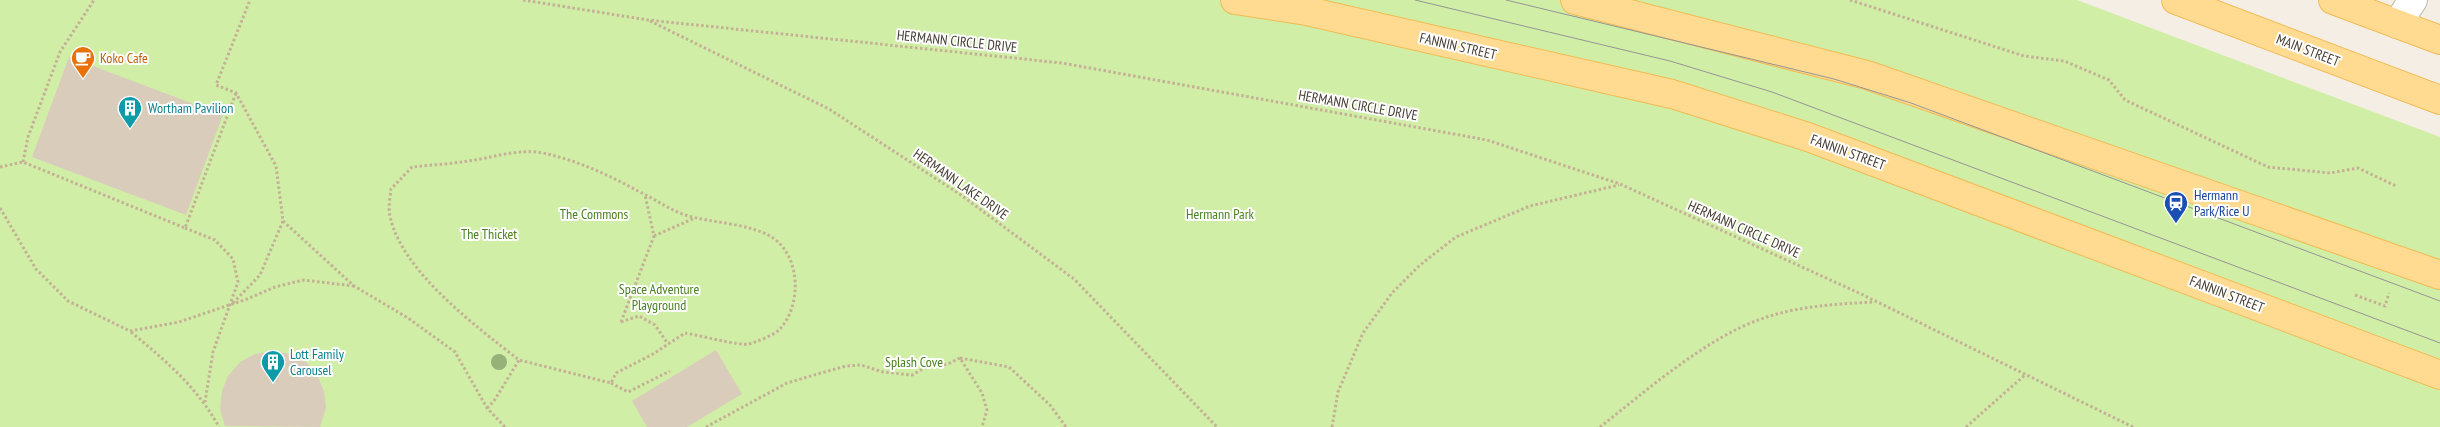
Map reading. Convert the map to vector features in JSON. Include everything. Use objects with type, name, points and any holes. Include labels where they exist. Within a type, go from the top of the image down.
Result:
[{"type":"main road","name":"FANNIN STREET","points":[[1235,0],[1307,11],[1672,94],[1808,137],[2440,375]]},
{"type":"main road","points":[[1575,0],[1867,75],[2440,275]]},
{"type":"main road","name":"MAIN STREET","points":[[2176,0],[2440,100]]},
{"type":"main road","points":[[2333,0],[2440,40]]},
{"type":"lane","points":[[2398,24],[2412,0]]},
{"type":"path","points":[[23,162],[28,137],[60,52],[94,0]]},
{"type":"path","points":[[232,303],[260,275],[283,221],[276,166],[236,92],[216,85],[250,0]]},
{"type":"path","name":"HERMANN CIRCLE DRIVE","points":[[524,0],[648,20],[1062,63],[1487,140],[1620,184],[1876,302],[2133,427]]},
{"type":"path","points":[[1850,0],[2024,56],[2064,61],[2109,80],[2125,100],[2268,166],[2330,173],[2358,168],[2396,186]]},
{"type":"path","name":"HERMANN LAKE DRIVE","points":[[648,20],[829,109],[961,195],[1074,279],[1217,427]]},
{"type":"path","points":[[185,228],[236,92]]},
{"type":"path","points":[[611,383],[616,373],[685,333],[748,344],[779,331],[789,314],[796,291],[793,270],[785,248],[772,237],[726,222],[697,217],[665,208],[645,195],[581,164],[542,153],[512,152],[470,161],[412,167],[391,189],[390,215],[400,245],[434,287],[519,360],[611,383],[628,392],[670,371]]},
{"type":"path","points":[[0,167],[23,162],[214,240],[233,259],[238,282],[213,352],[205,402]]},
{"type":"path","points":[[1332,427],[1338,392],[1363,333],[1392,293],[1420,265],[1456,238],[1530,206],[1620,184]]},
{"type":"path","points":[[645,195],[654,236],[621,322],[639,316],[654,325],[668,344]]},
{"type":"path","points":[[0,208],[36,269],[68,300],[130,331],[166,360],[205,402],[219,427]]},
{"type":"path","points":[[654,236],[697,217]]},
{"type":"path","points":[[283,221],[354,286],[408,318],[454,352],[487,408],[505,427]]},
{"type":"path","points":[[130,331],[179,322],[232,303],[247,300],[275,287],[303,280],[354,286]]},
{"type":"path","points":[[2355,295],[2385,306],[2389,293]]},
{"type":"path","points":[[1600,427],[1688,360],[1719,339],[1760,319],[1808,306],[1876,302]]},
{"type":"path","points":[[706,427],[787,383],[820,373],[846,366],[862,366],[883,372],[912,375],[926,367],[948,364],[960,358],[1009,367],[1050,405],[1066,427]]},
{"type":"path","points":[[960,358],[982,393],[987,410],[982,427]]},
{"type":"path","points":[[487,408],[519,360]]},
{"type":"path","points":[[1966,427],[2026,374]]},
{"type":"green space","name":"Hermann Park","points":[[0,0],[2077,0],[2440,137],[2440,427],[0,427]]},
{"type":"building","name":"Wortham Pavilion","points":[[69,57],[223,115],[186,215],[32,157]]},
{"type":"building","points":[[716,350],[742,394],[687,427],[647,427],[632,401]]},
{"type":"building","name":"Lott Family Carousel","points":[[273,351],[290,354],[306,362],[317,375],[324,391],[326,408],[320,427],[225,426],[220,409],[222,391],[228,376],[240,362],[255,354]]},
{"type":"tram line","points":[[1415,0],[1670,61],[1772,92],[2440,343]]},
{"type":"tram line","points":[[1506,0],[1834,79],[1911,103],[2440,301]]},
{"type":"place","name":"Koko Cafe","points":[[83,79]]},
{"type":"place","name":"Wortham Pavilion","points":[[130,129]]},
{"type":"place","name":"Hermann Park/Rice U","points":[[2176,224]]},
{"type":"place","name":"Lott Family Carousel","points":[[273,383]]},
{"type":"park label","name":"The Commons","points":[[594,214]]},
{"type":"park label","name":"The Thicket","points":[[489,234]]},
{"type":"park label","name":"Space Adventure Playground","points":[[659,298]]},
{"type":"park label","name":"Splash Cove","points":[[914,362]]}]
